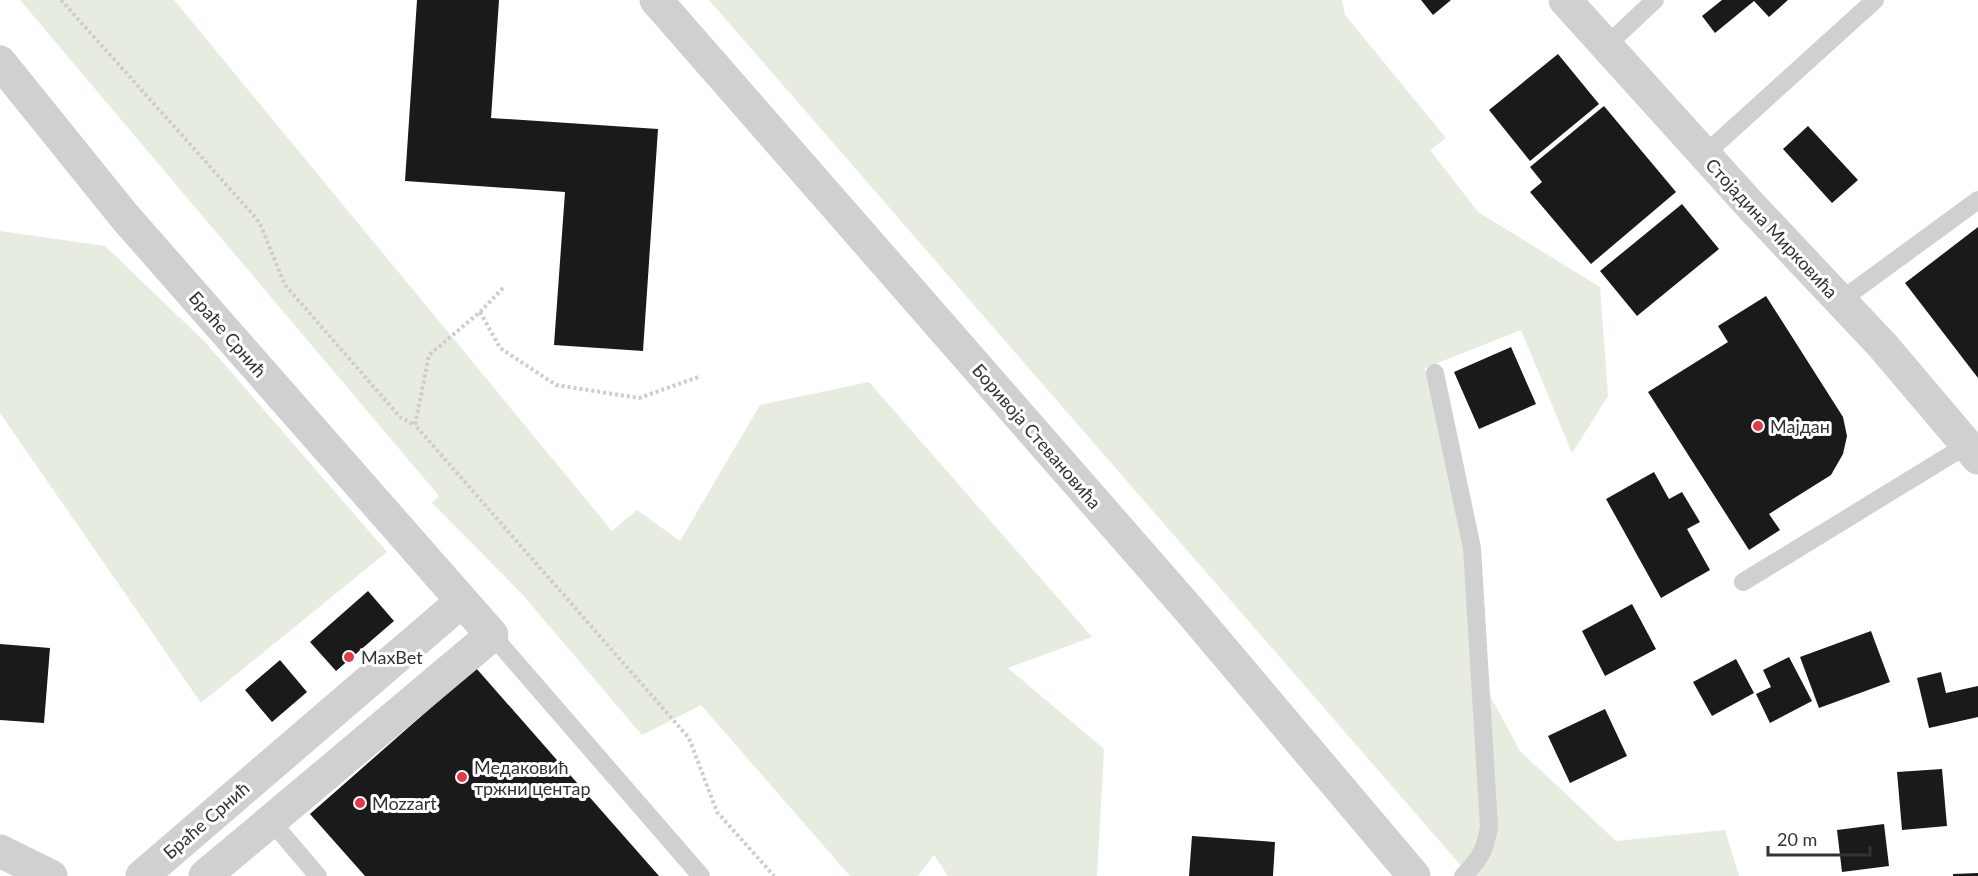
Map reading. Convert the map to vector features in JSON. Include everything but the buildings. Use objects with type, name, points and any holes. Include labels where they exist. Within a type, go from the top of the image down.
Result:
[{"type":"street","name":"Боривоја Стевановића","points":[[656,0],[1191,612],[1414,876]]},
{"type":"street","name":"Стојадина Мирковића","points":[[1565,0],[1704,155],[1883,346],[1973,452]]},
{"type":"street","name":"Браће Срнић","points":[[0,62],[125,217],[492,635]]},
{"type":"street","name":"Браће Срнић","points":[[142,876],[462,601]]},
{"type":"street","points":[[205,876],[492,635]]},
{"type":"street","points":[[0,851],[51,876]]},
{"type":"lane","points":[[1606,46],[1655,0]]},
{"type":"lane","points":[[1704,155],[1875,0]]},
{"type":"lane","points":[[1840,301],[1978,200]]},
{"type":"lane","points":[[1435,373],[1472,548],[1489,827],[1486,844],[1480,858],[1463,876]]},
{"type":"lane","points":[[1743,582],[1973,452]]},
{"type":"lane","name":"Браће Срнић","points":[[492,635],[702,876]]},
{"type":"lane","points":[[271,821],[318,876]]},
{"type":"path","points":[[61,0],[260,224],[285,285],[400,417],[415,425],[689,738],[717,812],[774,876]]},
{"type":"path","points":[[415,425],[429,355],[480,312],[503,288]]},
{"type":"path","points":[[480,312],[500,348],[556,385],[639,398],[701,376]]},
{"type":"shaded area","points":[[20,0],[174,0],[612,531],[637,510],[680,541],[760,405],[869,382],[1092,637],[1008,668],[1104,749],[1097,876],[948,876],[934,855],[918,876],[850,876],[701,705],[642,735],[522,594],[432,503],[439,496]]},
{"type":"shaded area","points":[[709,0],[1342,0],[1345,15],[1446,138],[1430,150],[1478,212],[1600,287],[1608,396],[1572,453],[1521,330],[1425,368],[1472,548],[1480,677],[1520,751],[1616,841],[1725,830],[1739,876],[1470,876]]},
{"type":"shaded area","points":[[0,231],[105,246],[205,342],[387,552],[201,703],[0,413]]},
{"type":"place","name":"Мајдан","points":[[1758,426]]},
{"type":"place","name":"MaxBet","points":[[349,657]]},
{"type":"place","name":"Медаковић тржни центар","points":[[462,777]]},
{"type":"place","name":"Mozzart","points":[[360,803]]}]
